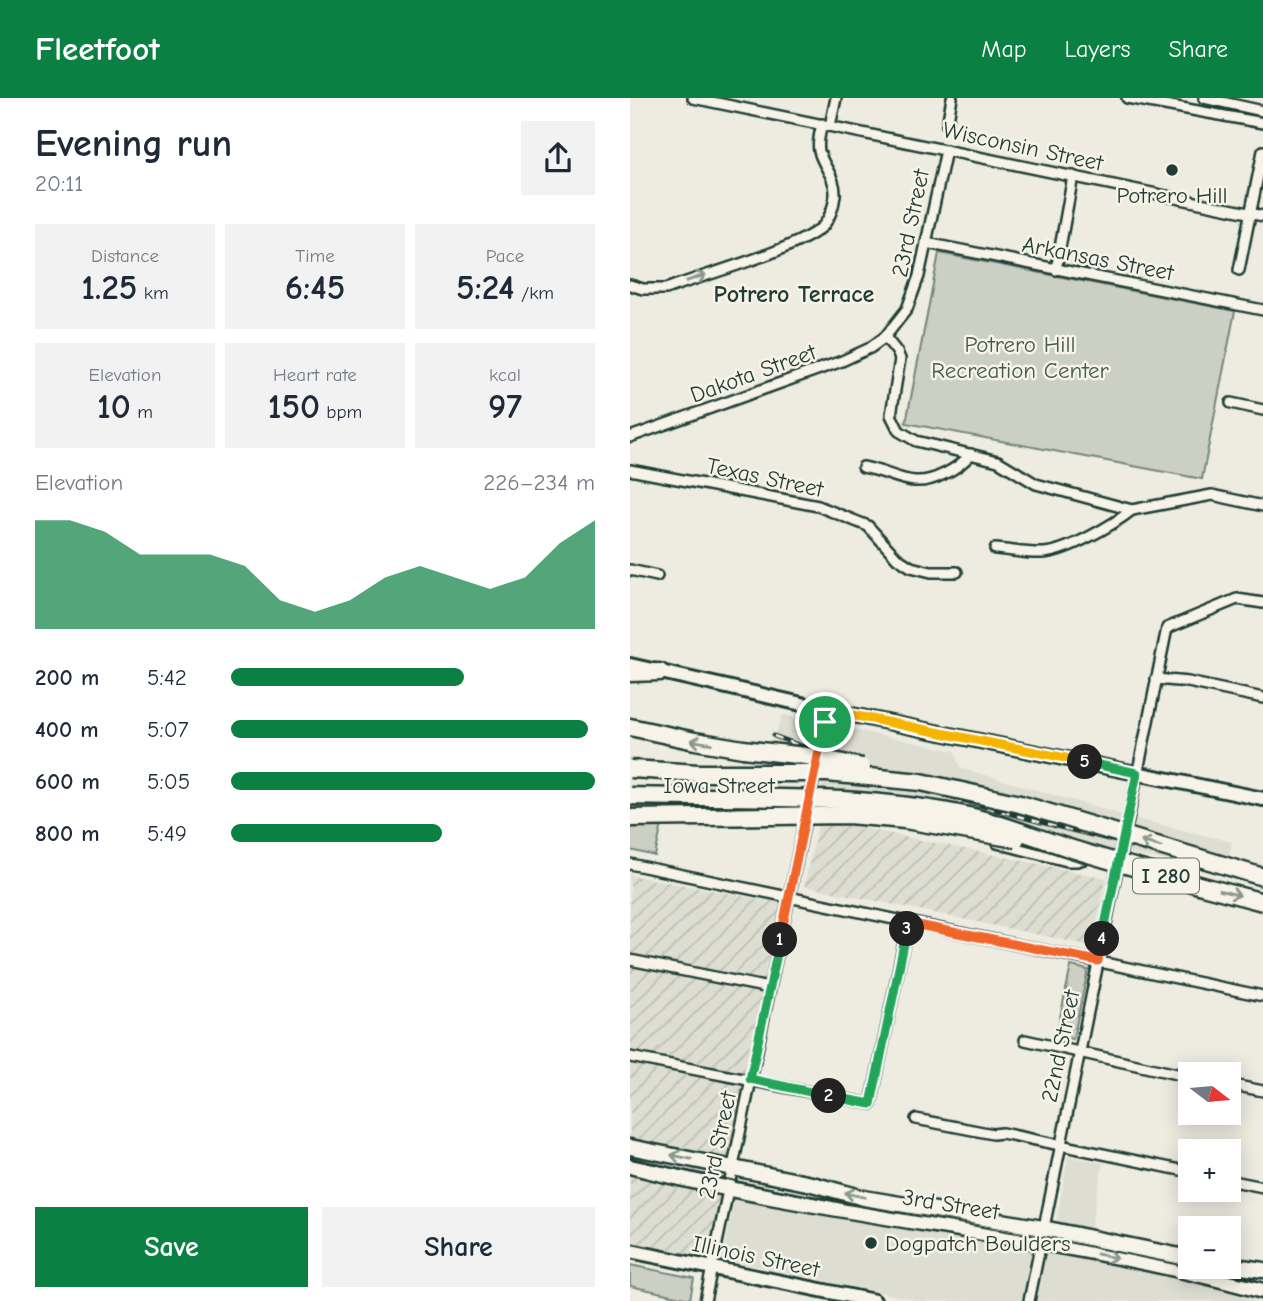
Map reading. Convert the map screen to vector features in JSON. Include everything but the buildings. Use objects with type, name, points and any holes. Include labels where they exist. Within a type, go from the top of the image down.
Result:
[{"type":"highway","points":[[630,673],[660,672]]},
{"type":"highway","points":[[630,727],[695,741],[815,757],[953,788]]},
{"type":"highway","name":"I 280","points":[[630,768],[699,773],[827,773],[921,782],[1020,804],[1263,877]]},
{"type":"highway","name":"I 280","points":[[630,796],[785,797],[884,803],[975,818],[1070,848],[1263,902]]},
{"type":"highway","points":[[630,818],[848,814],[905,820],[1070,848]]},
{"type":"main road","points":[[630,665],[828,710],[1263,799]]},
{"type":"main road","name":"3rd Street","points":[[630,1147],[1041,1235],[1263,1291]]},
{"type":"main road","name":"3rd Street","points":[[630,1166],[817,1206],[1178,1256]]},
{"type":"main road","name":"Illinois Street","points":[[630,1251],[874,1301]]},
{"type":"main road","points":[[1241,1267],[1263,1270]]},
{"type":"street","name":"Wisconsin Street","points":[[693,98],[1263,216]]},
{"type":"street","points":[[630,285],[643,289],[666,289],[797,242],[814,232],[830,215],[835,191],[829,169],[822,161],[818,149],[818,137],[826,125],[836,98]]},
{"type":"street","points":[[947,125],[951,98]]},
{"type":"street","points":[[1127,98],[1263,123]]},
{"type":"street","points":[[1204,98],[1263,110]]},
{"type":"street","name":"23rd Street","points":[[885,337],[901,318],[914,294],[946,150]]},
{"type":"street","points":[[1239,270],[1263,151]]},
{"type":"street","points":[[1056,270],[1073,176]]},
{"type":"street","name":"Arkansas Street","points":[[926,243],[1263,310]]},
{"type":"street","points":[[885,337],[900,359],[891,415],[899,431],[906,437],[916,442],[998,461],[1036,484],[1132,510]]},
{"type":"street","name":"Dakota Street","points":[[630,437],[842,361],[885,337]]},
{"type":"street","points":[[1231,403],[1263,410]]},
{"type":"street","points":[[863,467],[925,483],[962,464],[971,454]]},
{"type":"street","name":"Texas Street","points":[[630,470],[818,506],[868,526],[897,558],[911,567],[931,572],[957,572]]},
{"type":"street","points":[[995,549],[1053,552],[1081,541],[1132,510],[1212,495],[1263,506]]},
{"type":"street","points":[[630,570],[657,576]]},
{"type":"street","name":"22nd Street","points":[[1029,1301],[1167,628],[1237,598],[1263,603]]},
{"type":"street","points":[[1156,679],[1188,682],[1263,698]]},
{"type":"street","name":"23rd Street","points":[[705,1301],[828,710]]},
{"type":"street","name":"Iowa Street","points":[[630,803],[808,805],[890,818],[914,828],[983,840],[1067,861],[1087,858],[1119,862]]},
{"type":"street","points":[[630,864],[1263,996]]},
{"type":"street","points":[[630,1057],[871,1104],[908,923]]},
{"type":"street","points":[[630,960],[769,988]]},
{"type":"street","points":[[1026,1040],[1178,1074]]},
{"type":"street","points":[[1241,1087],[1263,1091]]},
{"type":"street","points":[[916,1119],[1178,1170]]},
{"type":"street","points":[[1241,1183],[1263,1187]]},
{"type":"shaded area","points":[[783,715],[955,751],[960,768],[1133,818],[1232,842],[1226,873],[821,791],[825,769],[770,747]]},
{"type":"shaded area","points":[[819,819],[1106,878],[1092,946],[804,886]]},
{"type":"shaded area","points":[[630,875],[781,903],[707,1259],[630,1243]]},
{"type":"shaded area","points":[[1068,1156],[1103,1163],[1090,1232],[1056,1225]]},
{"type":"shaded area","points":[[735,1198],[1041,1248],[1178,1276],[1178,1279],[1191,1279],[1263,1294],[1263,1301],[921,1301],[722,1259]]},
{"type":"green space","name":"Potrero Hill Recreation Center","points":[[939,253],[1235,311],[1202,479],[906,423]]},
{"type":"green space","points":[[630,806],[666,806],[655,856],[630,850]]},
{"type":"green space","points":[[1071,966],[1088,970],[1073,1039],[1056,1036]]},
{"type":"green space","points":[[630,1265],[694,1278],[690,1299],[630,1286]]},
{"type":"tram line","points":[[630,1159],[847,1204],[1053,1239],[1263,1282]]},
{"type":"railway","points":[[774,736],[936,792],[1046,824],[1214,862]]},
{"type":"place","name":"Potrero Hill","points":[[1172,170]]},
{"type":"place","name":"Dogpatch Boulders","points":[[871,1243]]},
{"type":"district","name":"Potrero Terrace","points":[[794,294]]},
{"type":"route","points":[[828,710],[1137,773],[1098,961],[908,923],[871,1104],[750,1079],[825,722],[828,710]]}]
